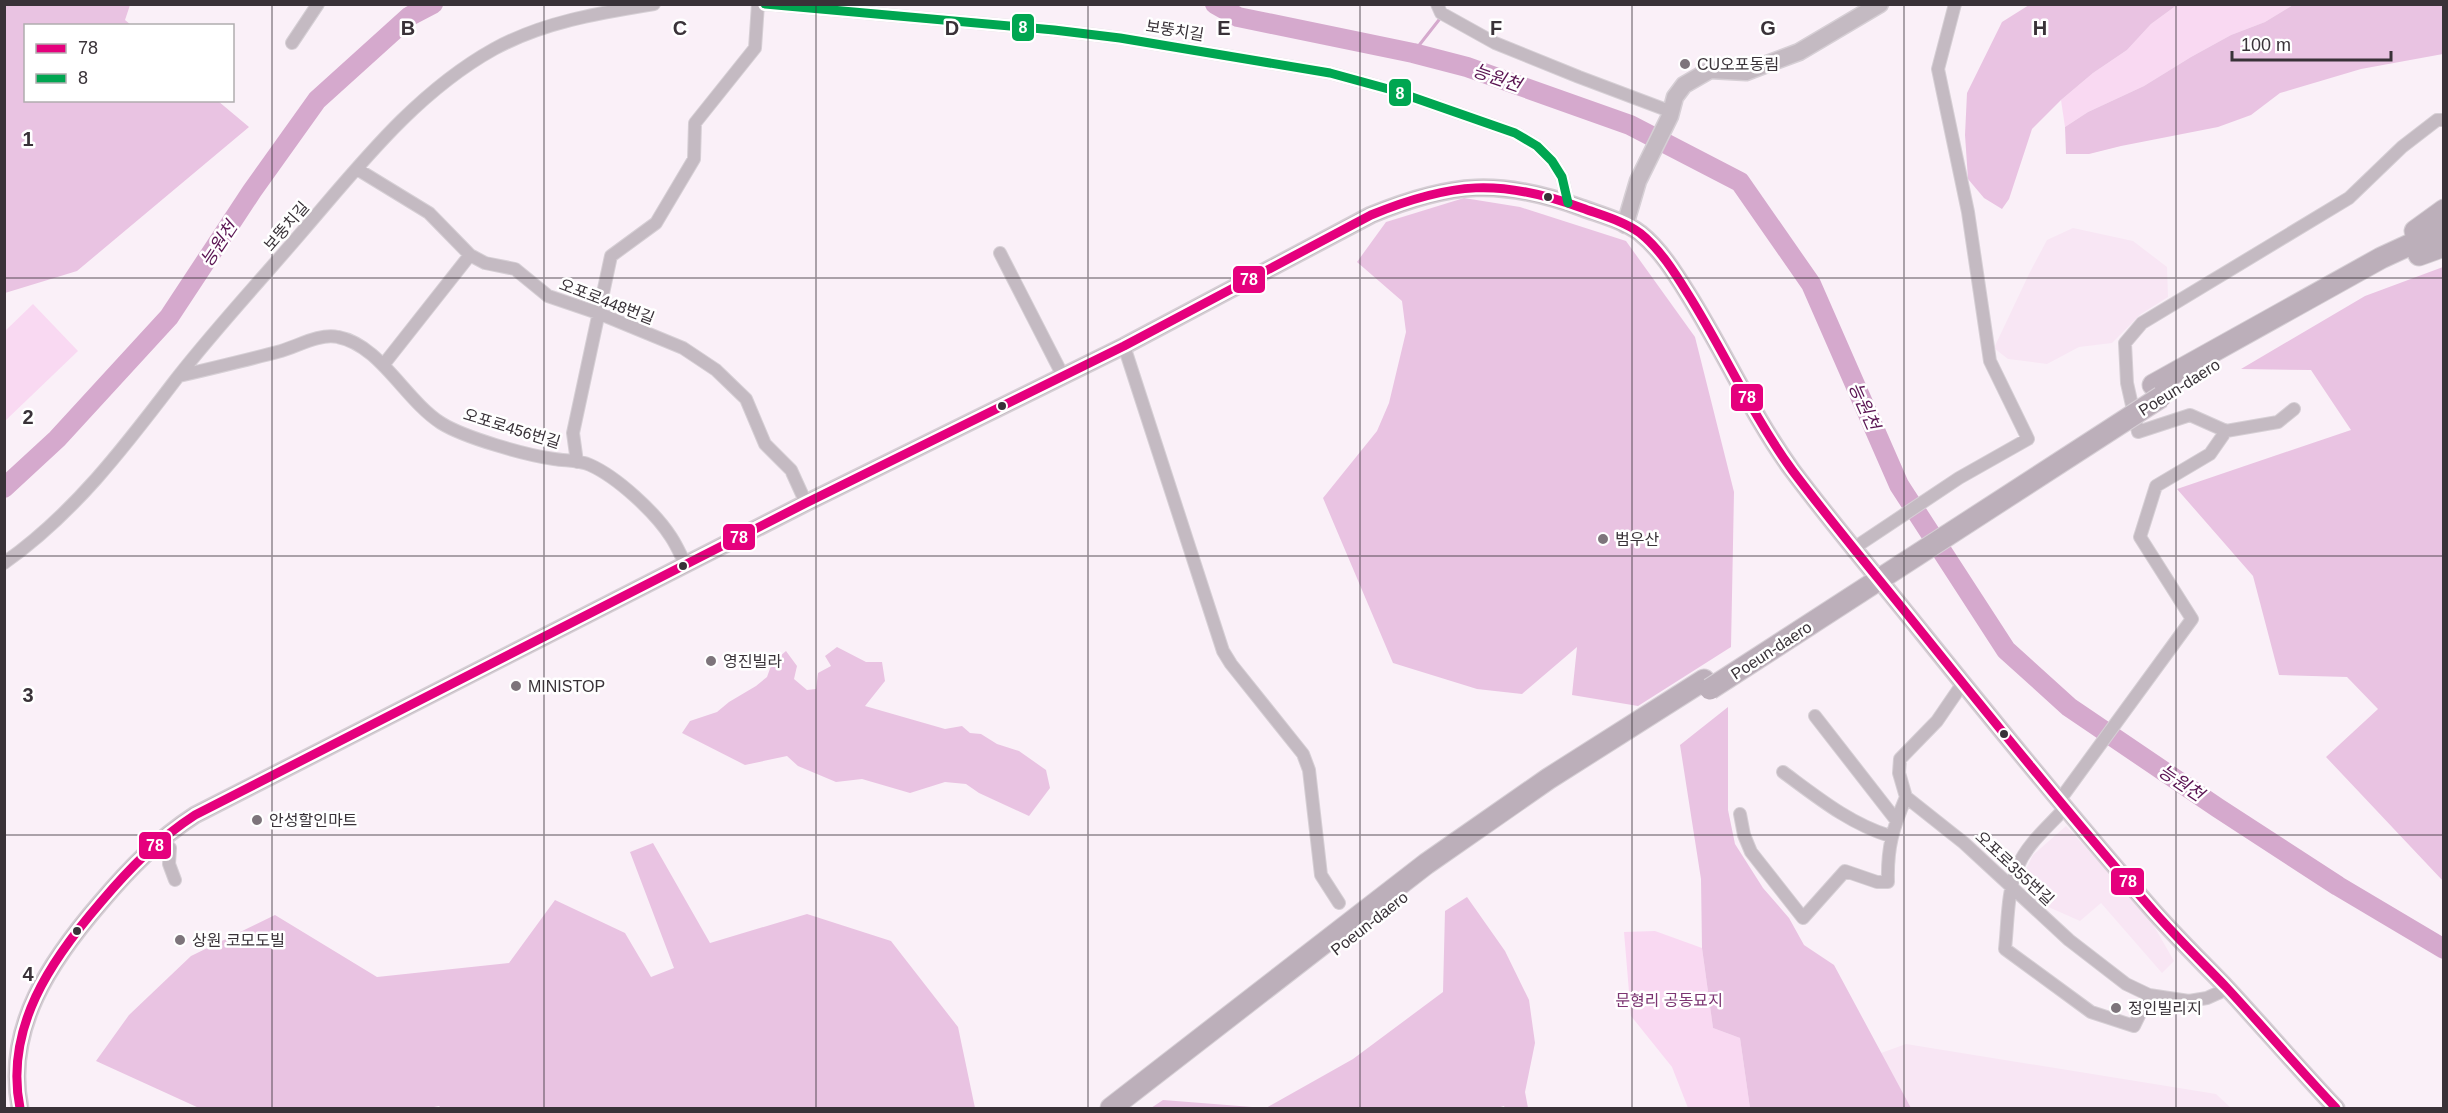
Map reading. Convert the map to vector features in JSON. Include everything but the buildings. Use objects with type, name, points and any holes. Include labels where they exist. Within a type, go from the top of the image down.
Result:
[{"type":"highway","points":[[2279,314],[2430,222],[2444,210]]},
{"type":"highway","name":"Poeun-daero","points":[[2157,391],[2279,314],[2381,258],[2444,229]]},
{"type":"highway","name":"Poeun-daero","points":[[2157,391],[2419,255],[2444,245]]},
{"type":"highway","points":[[1707,684],[2157,391]]},
{"type":"highway","name":"Poeun-daero","points":[[1111,1108],[1426,864],[1548,779],[1707,684]]},
{"type":"highway","name":"Poeun-daero","points":[[1131,1108],[1458,852],[1707,684]]},
{"type":"street","points":[[292,44],[318,4]]},
{"type":"street","name":"보뚱치길","points":[[4,563],[56,523],[130,440],[179,376],[385,136],[453,75],[494,49],[534,30],[576,18],[654,4]]},
{"type":"street","points":[[577,462],[573,433],[611,256],[656,223],[694,159],[695,123],[755,48],[758,4]]},
{"type":"street","name":"보뚱치길","points":[[765,4],[1120,38],[1330,73],[1392,90],[1515,133],[1537,146],[1552,161],[1562,177],[1568,203]]},
{"type":"street","points":[[1625,225],[1638,181],[1671,114],[1675,98],[1684,85],[1710,70],[1746,72],[1799,52],[1880,4]]},
{"type":"street","points":[[1854,548],[1959,478],[2028,439],[1990,361],[1968,212],[1938,69],[1955,4]]},
{"type":"street","points":[[1439,9],[1455,21],[1495,43],[1671,114]]},
{"type":"street","points":[[2294,409],[2278,422],[2226,431],[2190,416],[2138,432],[2127,383],[2125,343],[2142,323],[2349,198],[2402,147],[2437,120],[2444,120]]},
{"type":"street","name":"오포로448번길","points":[[357,169],[429,213],[470,255],[485,263],[515,269],[548,296],[598,313],[682,348],[716,370],[746,399],[765,444],[791,470],[806,503]]},
{"type":"street","points":[[20,1108],[16,1072],[18,1052],[25,1025],[41,984],[63,947],[78,928],[158,842],[176,827],[217,802],[806,503],[1124,346],[1341,231],[1400,203],[1461,187],[1491,186],[1525,190],[1568,203],[1640,233],[1666,262],[1700,312],[1772,440],[1796,475],[1854,548],[2062,805],[2153,910],[2336,1108]]},
{"type":"street","points":[[1000,253],[1064,376]]},
{"type":"street","points":[[384,364],[470,255]]},
{"type":"street","name":"오포로456번길","points":[[179,376],[281,351],[324,337],[337,336],[350,341],[384,364],[410,398],[442,423],[518,451],[588,464],[601,471],[647,508],[672,538],[686,565]]},
{"type":"street","points":[[1124,346],[1223,651],[1303,753],[1309,770],[1321,875],[1339,903]]},
{"type":"street","points":[[2149,994],[2134,1026],[2091,1012],[2005,949],[2011,886],[2018,864],[2062,805],[2085,766],[2192,619],[2140,537],[2156,486],[2210,454],[2226,431]]},
{"type":"street","points":[[1740,814],[1744,836],[1751,852],[1803,918],[1845,871],[1877,882],[1888,882],[1887,856],[1890,836],[1906,797],[1899,773],[1900,759],[1937,721],[1963,683]]},
{"type":"street","points":[[1815,716],[1896,820]]},
{"type":"street","points":[[1783,772],[1831,808],[1869,830],[1890,836]]},
{"type":"street","name":"오포로355번길","points":[[1906,797],[1964,843],[2069,940],[2126,984],[2149,994],[2188,1000],[2207,998],[2227,989]]},
{"type":"street","points":[[158,842],[170,848],[169,864],[175,880]]},
{"type":"shaded area","points":[[5,4],[130,5],[125,20],[130,24],[24,24],[24,102],[219,102],[249,127],[77,271],[5,293]]},
{"type":"shaded area","points":[[2029,5],[2177,5],[2151,24],[2127,50],[2093,73],[2061,100],[2032,129],[2009,199],[2002,209],[1984,198],[1968,179],[1965,135],[1967,93],[2002,22]]},
{"type":"shaded area","points":[[2293,5],[2443,5],[2443,54],[2361,69],[2280,93],[2251,115],[2218,127],[2089,154],[2066,154],[2065,127],[2088,112],[2144,86],[2231,35],[2265,22]]},
{"type":"shaded area","points":[[1464,198],[1520,207],[1626,241],[1695,337],[1734,492],[1731,647],[1638,706],[1572,695],[1577,647],[1522,694],[1477,689],[1393,663],[1323,498],[1377,431],[1389,403],[1406,332],[1402,301],[1357,262],[1386,222]]},
{"type":"shaded area","points":[[2073,228],[2133,241],[2167,267],[2168,297],[2141,314],[2112,343],[2079,347],[2047,364],[2008,359],[1994,348],[2029,274],[2047,240]]},
{"type":"shaded area","points":[[2444,267],[2443,881],[2326,757],[2378,709],[2347,677],[2279,675],[2253,576],[2177,489],[2351,430],[2311,370],[2241,369],[2365,296]]},
{"type":"shaded area","points":[[837,647],[866,662],[882,662],[885,681],[865,706],[945,729],[962,726],[970,733],[981,734],[997,744],[1019,751],[1046,770],[1050,788],[1029,816],[979,793],[966,784],[945,782],[910,793],[862,779],[836,782],[798,766],[787,756],[745,765],[682,733],[690,721],[717,712],[756,686],[767,677],[772,663],[786,651],[797,666],[794,679],[807,690],[816,689],[818,673],[831,666],[825,656]]},
{"type":"shaded area","points":[[1728,707],[1728,810],[1735,844],[1763,888],[1789,918],[1804,945],[1834,965],[1911,1108],[1750,1108],[1740,1038],[1713,1028],[1702,948],[1701,879],[1680,745]]},
{"type":"shaded area","points":[[2066,826],[2147,914],[2174,961],[2162,973],[2101,903],[2080,921],[2044,905],[2020,881],[2033,855]]},
{"type":"shaded area","points":[[653,843],[710,943],[807,914],[891,941],[958,1027],[975,1108],[441,1108],[439,1106],[429,1108],[199,1108],[96,1061],[129,1015],[191,956],[275,915],[377,977],[509,963],[555,900],[625,933],[651,977],[674,968],[630,852]]},
{"type":"shaded area","points":[[1467,897],[1505,951],[1529,1000],[1535,1043],[1525,1092],[1528,1108],[1505,1108],[1504,1106],[1497,1108],[1266,1108],[1353,1059],[1443,992],[1445,911]]},
{"type":"shaded area","points":[[1906,1044],[2216,1094],[2231,1108],[1911,1108],[1881,1053]]},
{"type":"shaded area","points":[[1163,1100],[1265,1108],[1151,1108]]},
{"type":"green space","points":[[2177,5],[2293,5],[2265,22],[2231,35],[2144,86],[2088,112],[2065,127],[2061,100],[2093,73],[2127,50],[2151,24]]},
{"type":"green space","points":[[33,304],[78,351],[5,421],[5,331]]},
{"type":"green space","name":"문형리 공동묘지","points":[[1655,931],[1702,948],[1713,1028],[1740,1038],[1750,1108],[1688,1108],[1672,1067],[1631,1016],[1624,932]]},
{"type":"waterway","name":"능원천","points":[[4,488],[57,439],[169,317],[252,191],[317,100],[410,16],[433,4]]},
{"type":"waterway","name":"능원천","points":[[1215,4],[1238,17],[1413,53],[1467,67],[1630,125],[1740,182],[1811,284],[1899,485],[2006,650],[2069,707],[2338,886],[2444,949]]},
{"type":"waterway","points":[[1413,53],[1442,16]]},
{"type":"transit line","name":"8","points":[[765,4],[1120,38],[1330,73],[1392,90],[1515,133],[1537,146],[1552,161],[1562,177],[1568,203]]},
{"type":"transit line","name":"78","points":[[20,1108],[17,1079],[19,1050],[25,1023],[49,972],[65,947],[122,878],[156,844],[195,815],[806,503],[1124,346],[1371,215],[1426,196],[1451,190],[1476,188],[1500,188],[1553,198],[1627,225],[1654,246],[1688,294],[1778,449],[1824,512],[2120,873],[2336,1108]]},
{"type":"place","name":"CU오포동림","points":[[1685,64]]},
{"type":"place","name":"범우산","points":[[1603,539]]},
{"type":"place","name":"영진빌라","points":[[711,661]]},
{"type":"place","name":"MINISTOP","points":[[516,686]]},
{"type":"place","name":"안성할인마트","points":[[257,820]]},
{"type":"place","name":"상원 코모도빌","points":[[180,940]]},
{"type":"place","name":"정인빌리지","points":[[2116,1008]]}]
